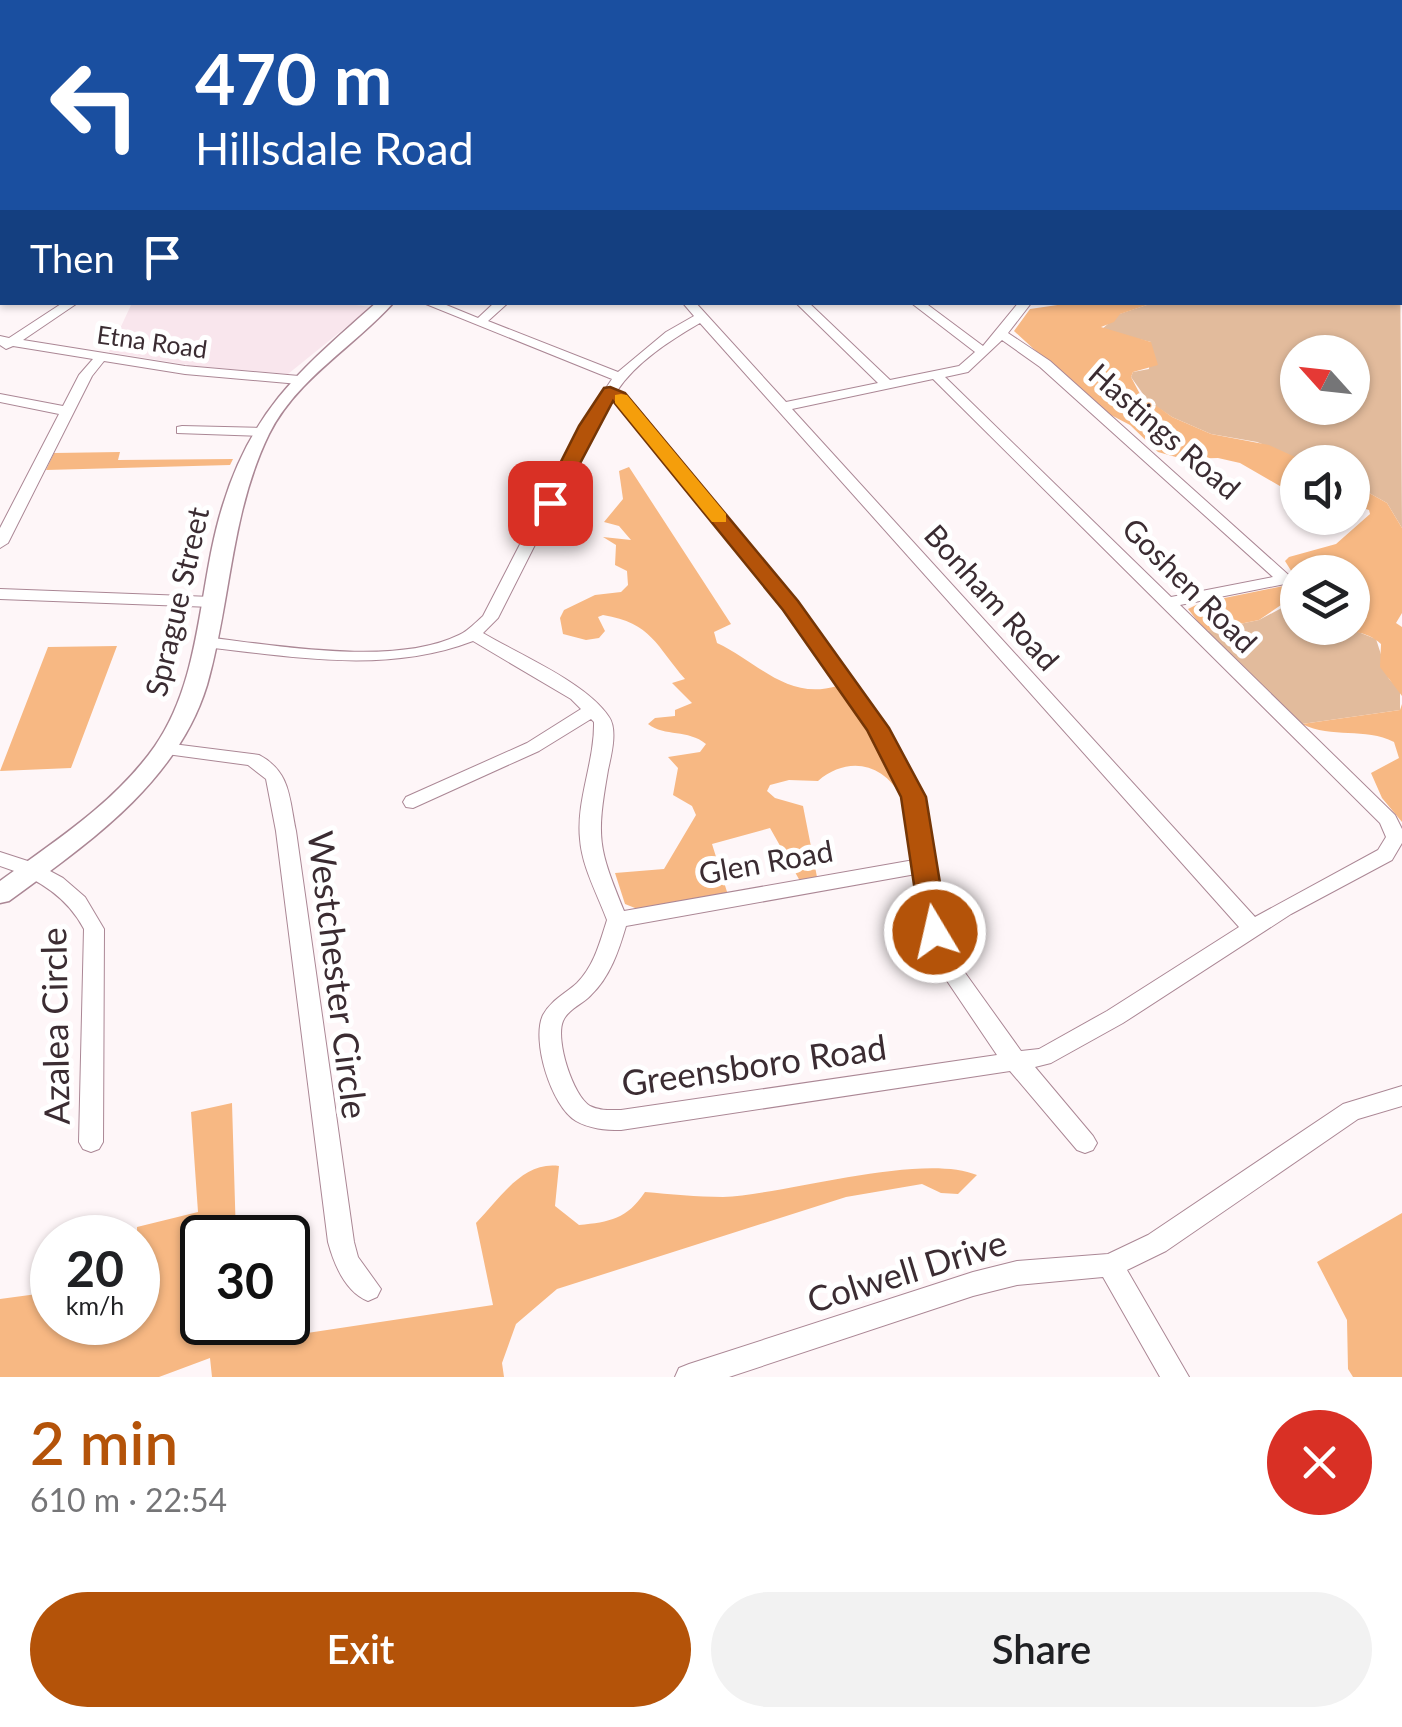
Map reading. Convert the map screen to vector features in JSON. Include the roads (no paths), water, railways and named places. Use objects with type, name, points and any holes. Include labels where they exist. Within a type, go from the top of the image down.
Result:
[{"type":"main road","name":"Sprague Street","points":[[0,894],[97,824],[165,749],[195,687],[238,484],[261,432],[299,380],[385,305]]},
{"type":"street","points":[[4,344],[68,305]]},
{"type":"street","points":[[434,305],[615,384],[630,408],[790,606],[878,728],[914,797],[935,932],[948,966],[993,1033],[1085,1142]]},
{"type":"street","points":[[479,323],[500,305]]},
{"type":"street","name":"Bonham Road","points":[[691,305],[1253,929]]},
{"type":"street","points":[[804,305],[888,386]]},
{"type":"street","points":[[920,305],[984,353]]},
{"type":"street","points":[[781,407],[938,377],[967,367],[984,353],[1024,305]]},
{"type":"street","points":[[205,642],[404,656],[444,650],[476,636],[490,618],[588,426],[615,384],[670,335],[701,317]]},
{"type":"street","name":"Hastings Road","points":[[1001,334],[1045,364],[1286,578],[1167,603]]},
{"type":"street","name":"Etna Road","points":[[4,344],[299,380]]},
{"type":"street","points":[[0,543],[67,411],[100,358]]},
{"type":"street","name":"Goshen Road","points":[[938,377],[1388,820],[1396,836]]},
{"type":"street","points":[[0,398],[67,411]]},
{"type":"street","points":[[182,430],[261,432]]},
{"type":"street","points":[[0,594],[212,602]]},
{"type":"street","points":[[476,636],[512,654],[594,709],[603,720],[604,737],[589,833],[592,854],[617,920]]},
{"type":"street","points":[[413,802],[533,747],[594,709]]},
{"type":"street","name":"Westchester Circle","points":[[165,749],[252,759],[274,777],[286,831],[340,1242],[347,1263],[368,1290]]},
{"type":"street","name":"Greensboro Road","points":[[617,920],[594,976],[556,1010],[548,1039],[564,1094],[576,1110],[591,1120],[621,1120],[1019,1062],[1064,1048],[1253,929],[1385,856],[1396,836]]},
{"type":"street","points":[[0,858],[38,870]]},
{"type":"street","name":"Glen Road","points":[[617,920],[924,865]]},
{"type":"street","name":"Azalea Circle","points":[[38,870],[85,908],[94,929],[91,1142]]},
{"type":"street","name":"Colwell Drive","points":[[689,1377],[974,1284],[1017,1273],[1110,1264],[1157,1243],[1351,1110],[1402,1096]]},
{"type":"street","points":[[1110,1264],[1175,1377]]}]
